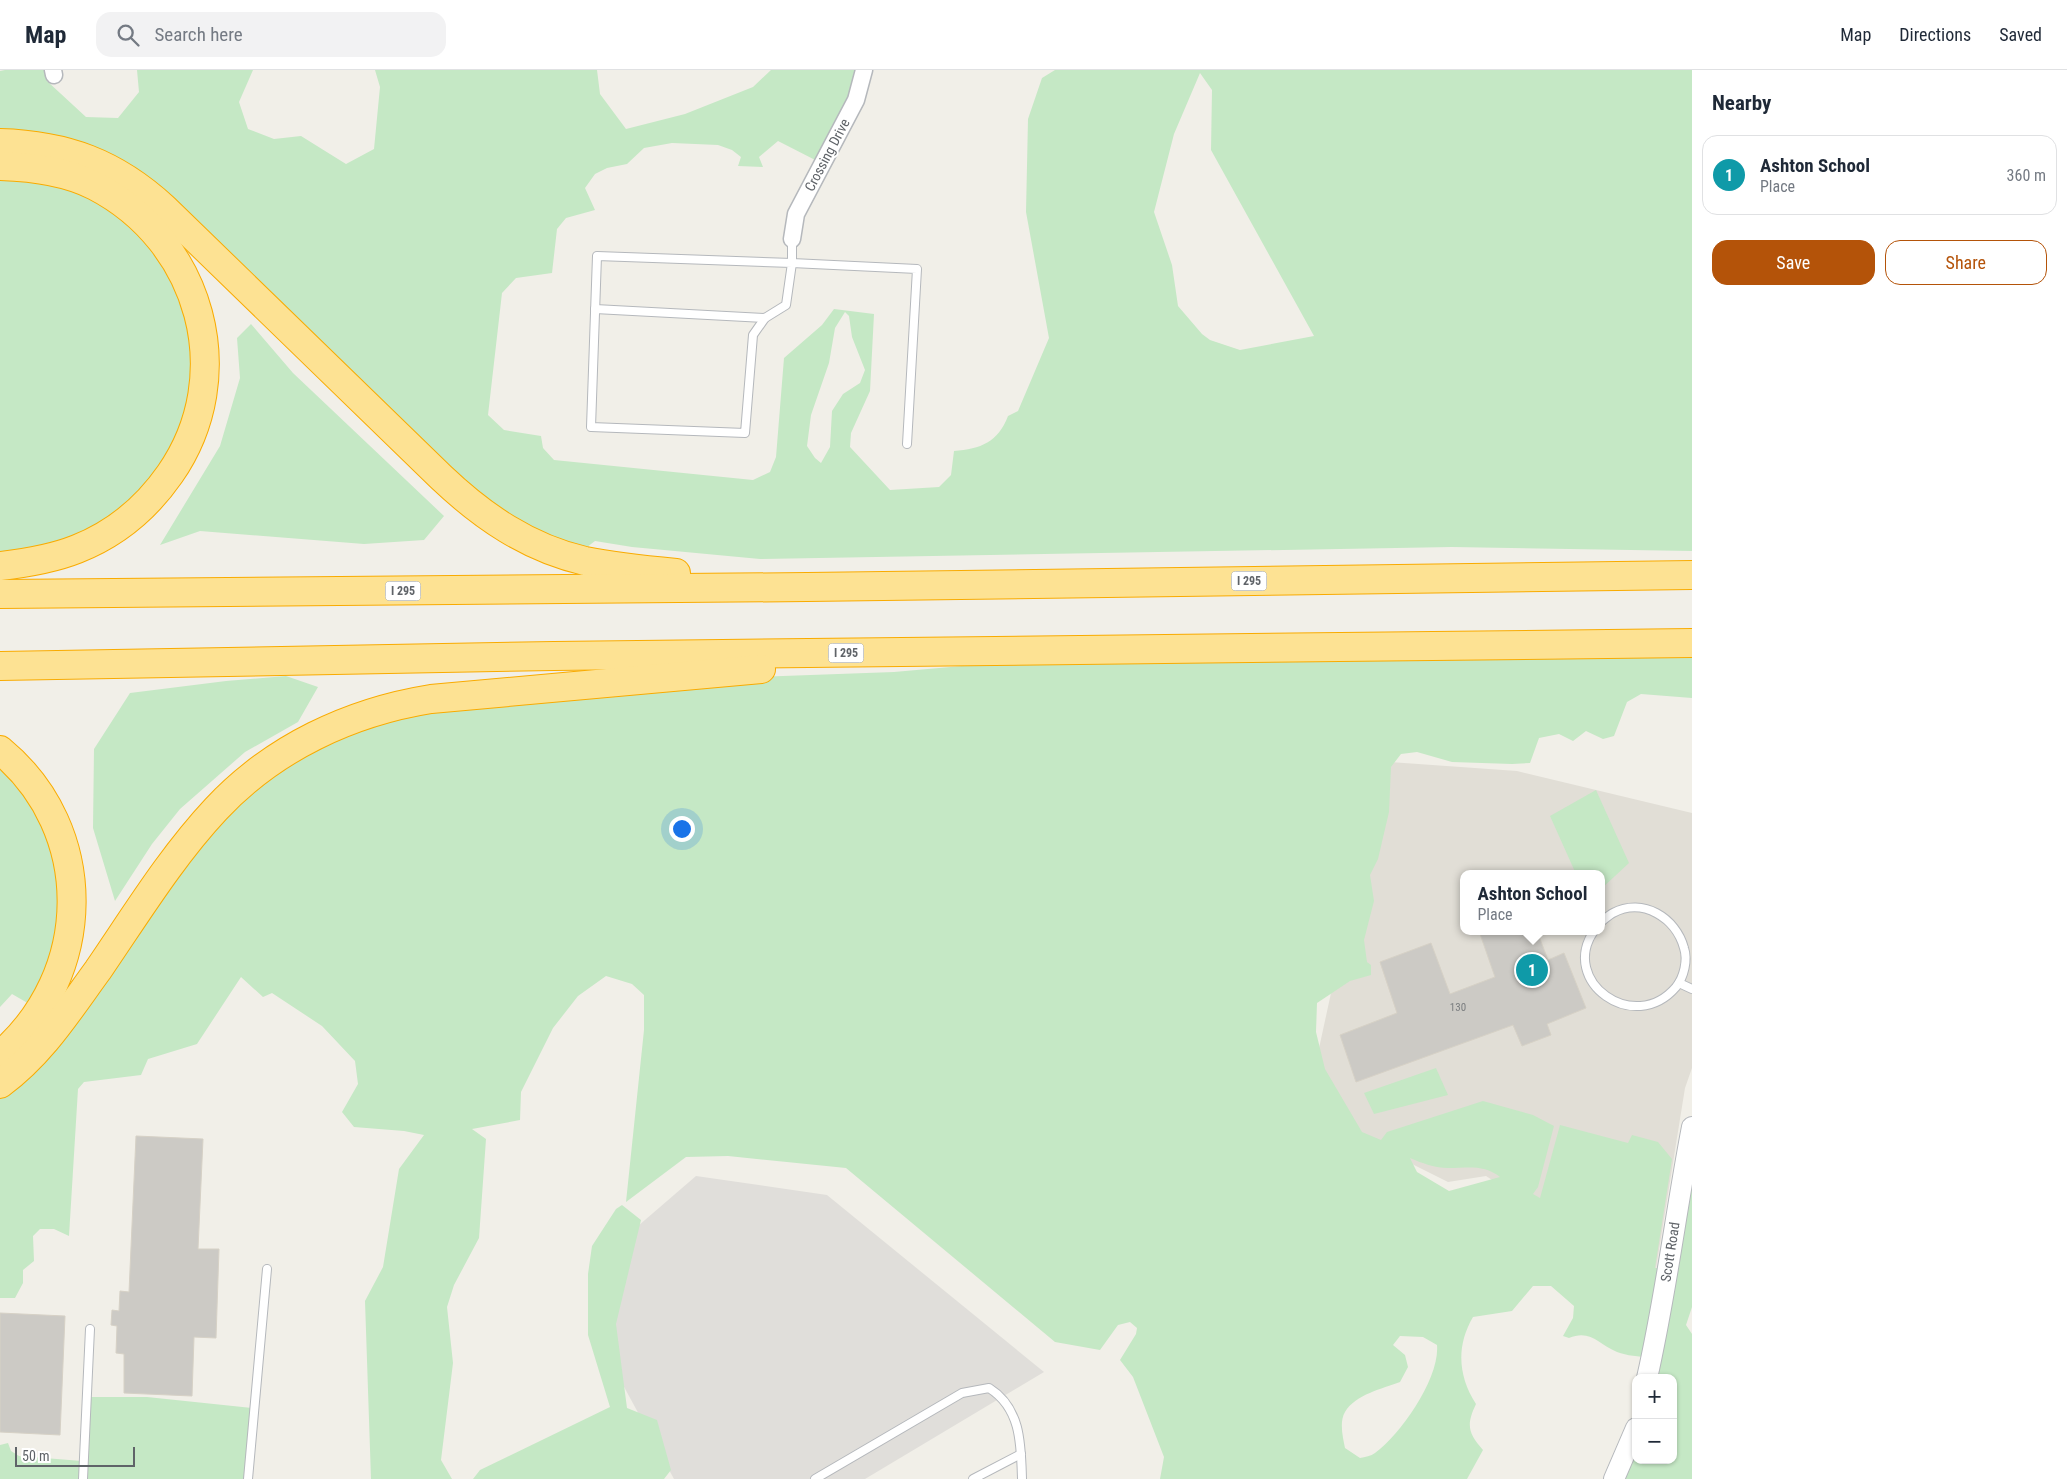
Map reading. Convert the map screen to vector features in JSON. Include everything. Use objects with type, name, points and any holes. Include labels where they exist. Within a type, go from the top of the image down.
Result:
[{"type":"highway","points":[[0,143],[48,147],[67,151],[104,165],[134,183],[164,208],[456,492],[488,517],[520,537],[561,554],[606,565],[807,587]]},
{"type":"highway","points":[[0,166],[46,170],[79,179],[115,198],[149,225],[172,254],[189,287],[200,324],[204,365],[200,407],[186,446],[165,482],[147,503],[116,528],[77,549],[36,561],[0,566]]},
{"type":"highway","name":"I 295","points":[[0,594],[807,587],[1692,575]]},
{"type":"highway","name":"I 295","points":[[0,666],[411,658],[1692,643]]},
{"type":"highway","points":[[0,1084],[28,1061],[51,1035],[173,863],[217,808],[241,785],[269,764],[321,732],[377,711],[431,699],[702,676],[900,653]]},
{"type":"highway","points":[[0,750],[26,775],[54,819],[69,865],[72,900],[67,946],[54,986],[26,1030],[0,1055]]},
{"type":"street","name":"Crossing Drive","points":[[792,239],[796,214],[856,100],[864,70]]},
{"type":"street","name":"Scott Road","points":[[1648,1374],[1658,1329],[1680,1188],[1692,1126]]},
{"type":"street","points":[[1614,1479],[1632,1437]]},
{"type":"lane","points":[[792,239],[792,264],[786,305],[765,318],[753,335],[745,433],[591,426],[598,256],[792,264],[917,269],[907,444]]},
{"type":"lane","points":[[595,309],[765,318]]},
{"type":"lane","points":[[1591,935],[1586,953],[1587,970],[1594,986],[1607,998],[1622,1006],[1639,1008],[1656,1004],[1669,995],[1679,983],[1685,968],[1686,952],[1682,937],[1673,924],[1660,914],[1646,909],[1630,908],[1613,913],[1605,919]]},
{"type":"lane","points":[[1679,983],[1692,989]]},
{"type":"lane","points":[[248,1479],[267,1269]]},
{"type":"lane","points":[[83,1479],[90,1329]]},
{"type":"lane","points":[[815,1479],[962,1393],[989,1388],[1001,1395],[1018,1425],[1022,1479]]},
{"type":"lane","points":[[973,1479],[1021,1454]]},
{"type":"shaded area","points":[[1390,762],[1517,771],[1692,813],[1692,1068],[1685,1088],[1653,1287],[1532,1249],[1525,1201],[1486,1176],[1448,1182],[1386,1151],[1352,1125],[1313,1076],[1349,910]]},
{"type":"shaded area","points":[[696,1176],[827,1195],[1044,1372],[865,1479],[674,1479],[616,1372],[609,1251]]},
{"type":"green space","points":[[46,70],[47,81],[86,117],[118,118],[139,92],[137,70],[253,70],[239,102],[248,129],[274,139],[301,136],[346,164],[374,149],[380,87],[375,70],[597,70],[600,94],[626,129],[685,114],[753,87],[771,70],[867,70],[823,164],[778,141],[759,157],[763,167],[738,166],[741,157],[732,150],[718,145],[672,143],[644,148],[627,164],[607,168],[595,174],[585,188],[595,210],[566,218],[557,229],[552,273],[516,278],[502,293],[488,415],[504,430],[541,436],[543,448],[554,460],[753,480],[770,472],[776,457],[784,358],[822,325],[834,309],[874,314],[870,391],[851,433],[850,447],[890,490],[939,487],[951,475],[954,451],[980,446],[994,438],[1008,416],[1018,411],[1049,338],[1026,212],[1028,119],[1042,78],[1055,70],[1692,70],[1692,551],[1452,547],[760,559],[632,547],[595,541],[570,560],[517,540],[181,227],[0,145],[0,71]],"holes":[[[1200,73],[1212,90],[1211,150],[1314,336],[1240,350],[1210,340],[1202,334],[1178,306],[1172,265],[1154,212],[1174,134]],[[845,312],[849,316],[852,337],[865,370],[860,383],[843,394],[832,411],[830,447],[821,463],[807,446],[811,415],[829,363],[835,328]]]},
{"type":"green space","points":[[0,170],[30,172],[119,208],[190,294],[194,418],[114,531],[0,567]]},
{"type":"green space","points":[[251,324],[293,373],[444,516],[424,540],[364,544],[200,531],[160,545],[220,446],[240,378],[237,338]]},
{"type":"green space","points":[[1692,647],[1692,698],[1641,694],[1627,702],[1614,736],[1603,739],[1586,731],[1573,741],[1559,734],[1539,738],[1530,763],[1452,762],[1417,752],[1401,754],[1391,767],[1389,812],[1378,859],[1370,875],[1374,901],[1364,940],[1367,962],[1371,965],[1371,975],[1350,981],[1317,1003],[1316,1032],[1325,1069],[1362,1132],[1381,1140],[1387,1132],[1483,1101],[1533,1115],[1554,1126],[1538,1187],[1533,1194],[1540,1198],[1560,1125],[1628,1143],[1632,1135],[1658,1142],[1672,1159],[1655,1268],[1668,1268],[1692,1126],[1692,1307],[1686,1325],[1692,1334],[1692,1479],[1613,1479],[1632,1439],[1632,1464],[1677,1464],[1677,1374],[1647,1374],[1649,1358],[1617,1352],[1595,1339],[1583,1335],[1569,1338],[1563,1336],[1573,1318],[1574,1306],[1551,1286],[1533,1286],[1512,1311],[1473,1317],[1464,1339],[1461,1361],[1463,1372],[1476,1404],[1470,1428],[1474,1439],[1483,1450],[1467,1479],[1160,1479],[1164,1457],[1133,1377],[1120,1360],[1136,1334],[1137,1328],[1130,1322],[1118,1325],[1100,1350],[1055,1342],[846,1168],[728,1156],[686,1157],[626,1202],[644,1030],[644,995],[632,984],[606,976],[578,996],[553,1028],[521,1092],[520,1120],[472,1129],[486,1139],[479,1238],[454,1285],[447,1307],[453,1363],[441,1460],[452,1479],[371,1479],[365,1301],[383,1267],[399,1169],[424,1135],[404,1131],[354,1127],[342,1112],[358,1084],[355,1061],[322,1026],[272,993],[263,997],[241,977],[197,1044],[148,1059],[141,1075],[84,1082],[78,1089],[69,1236],[54,1229],[40,1229],[33,1236],[34,1261],[23,1270],[23,1283],[15,1298],[0,1298],[0,1087],[204,821],[362,717],[700,679],[894,672],[1075,656]],"holes":[[[1410,1158],[1448,1168],[1482,1168],[1500,1177],[1449,1191],[1417,1172]],[[1400,1336],[1423,1337],[1437,1345],[1436,1358],[1426,1389],[1396,1433],[1375,1453],[1360,1458],[1345,1448],[1342,1430],[1342,1420],[1345,1412],[1362,1396],[1400,1382],[1408,1367],[1405,1355],[1393,1345]]]},
{"type":"green space","points":[[286,676],[318,687],[298,722],[245,752],[180,809],[152,844],[115,901],[93,828],[94,749],[130,693],[226,681]]},
{"type":"green space","points":[[0,757],[32,789],[69,892],[38,1009],[12,994],[0,1007]]},
{"type":"green space","points":[[1596,790],[1629,863],[1605,885],[1605,870],[1574,870],[1550,816]]},
{"type":"green space","points":[[1436,1068],[1448,1095],[1374,1114],[1364,1093]]},
{"type":"green space","points":[[622,1205],[641,1220],[616,1324],[627,1408],[657,1420],[671,1470],[664,1479],[473,1479],[480,1470],[610,1407],[588,1335],[588,1274],[592,1246],[616,1209]]},
{"type":"green space","points":[[88,1397],[147,1397],[252,1408],[247,1479],[0,1479],[0,1445],[8,1443],[11,1451],[19,1456],[82,1461]]},
{"type":"building","points":[[1480,935],[1539,935],[1548,960],[1564,953],[1586,1008],[1547,1024],[1551,1035],[1522,1046],[1513,1025],[1356,1082],[1340,1035],[1397,1013],[1380,962],[1431,943],[1450,994],[1495,977]]},
{"type":"building","points":[[136,1136],[203,1139],[198,1249],[219,1249],[216,1338],[194,1337],[192,1396],[124,1393],[124,1354],[116,1353],[117,1326],[111,1325],[112,1310],[119,1311],[120,1291],[129,1292]]},
{"type":"building","points":[[0,1313],[65,1316],[60,1435],[0,1432]]},
{"type":"place","name":"Ashton School","points":[[1532,970]]}]
